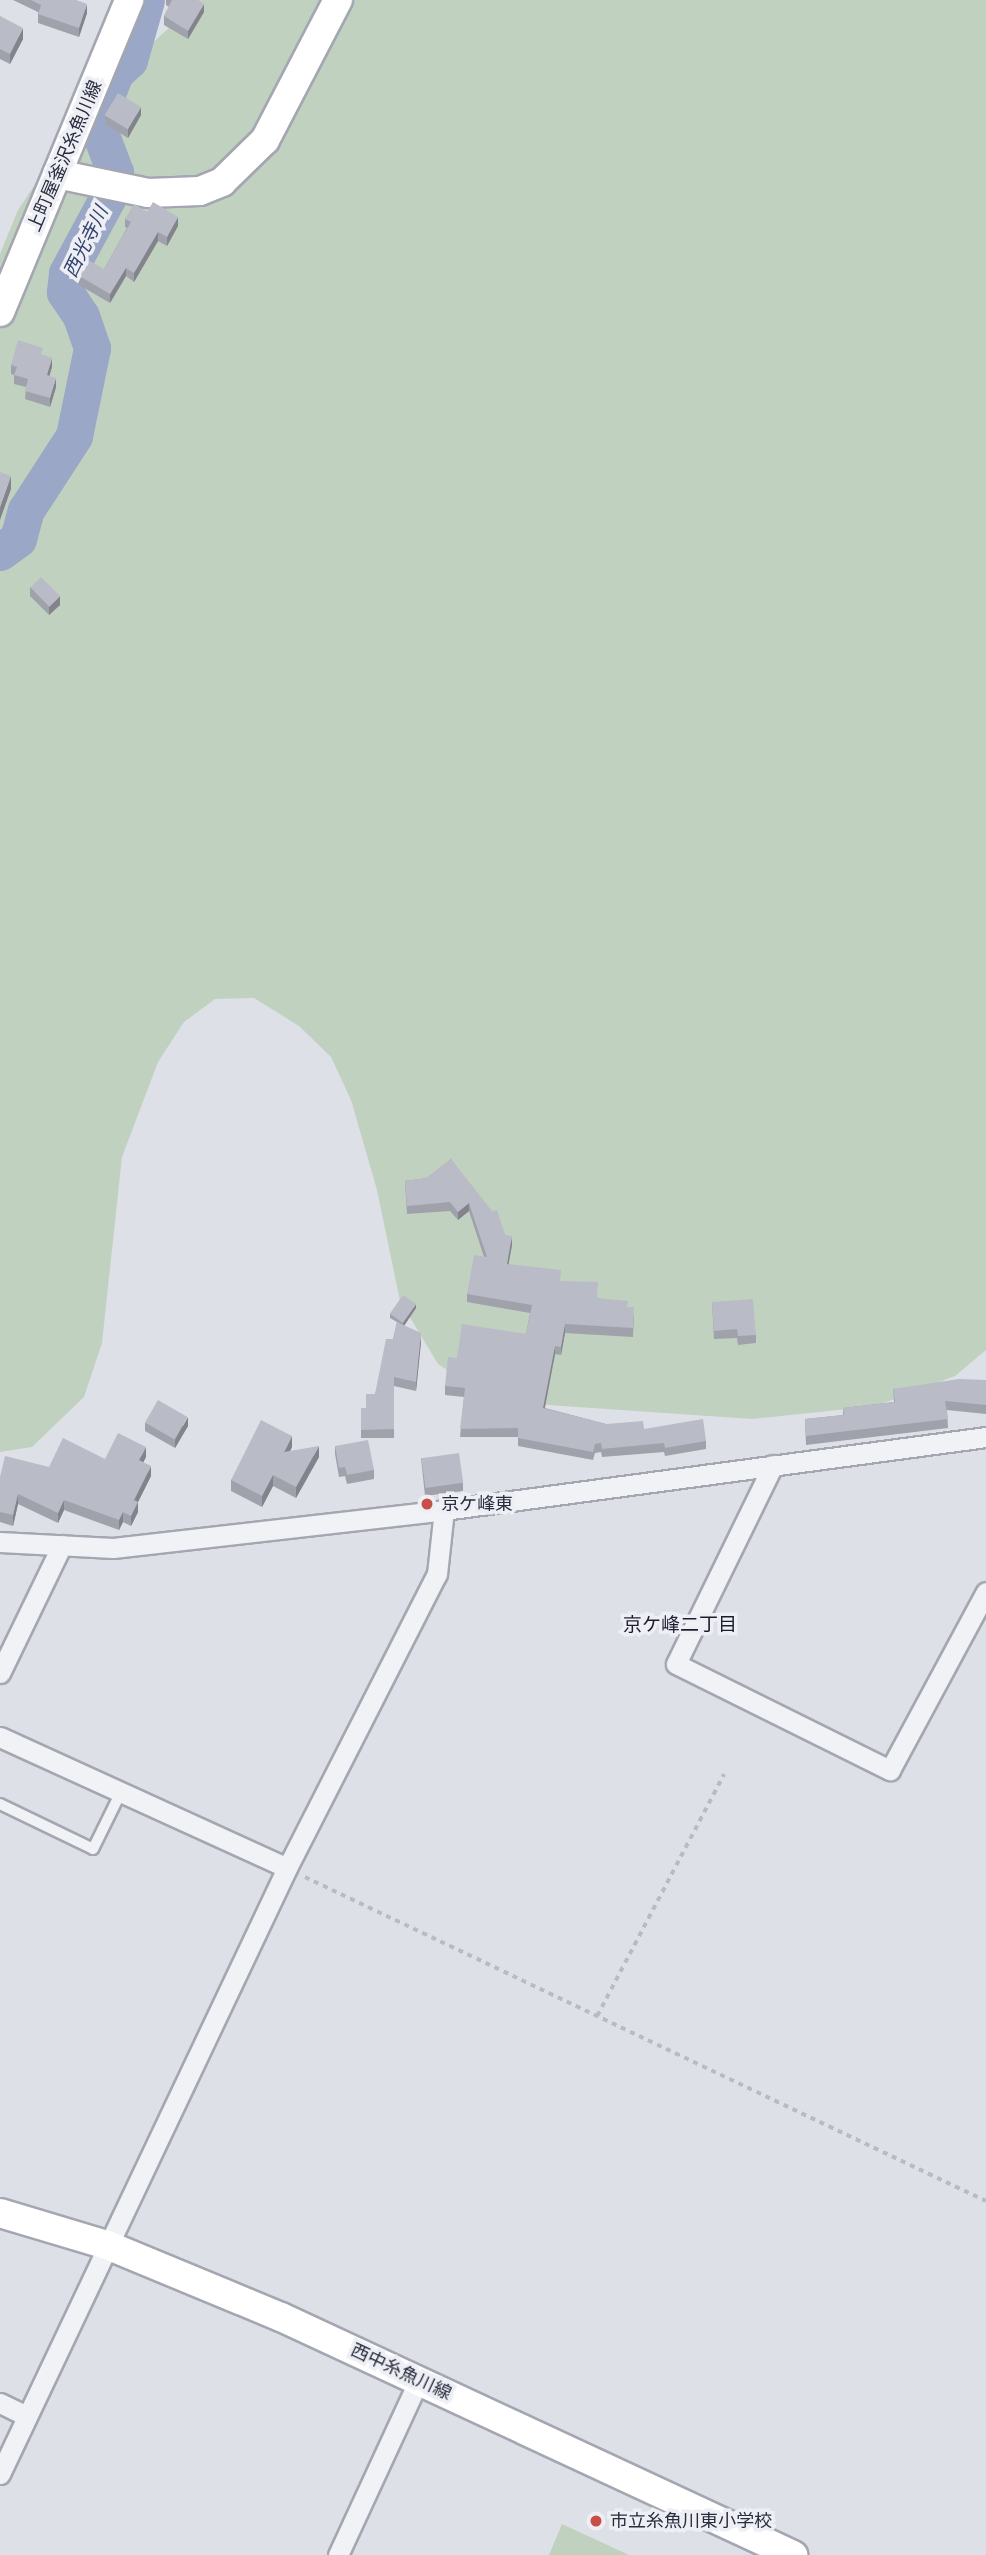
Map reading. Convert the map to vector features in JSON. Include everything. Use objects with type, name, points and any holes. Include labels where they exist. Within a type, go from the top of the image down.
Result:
[{"type":"main road","name":"上町屋釜沢糸魚川線","points":[[0,312],[129,0]]},
{"type":"main road","points":[[57,174],[148,193],[200,191],[222,182],[265,140],[338,0]]},
{"type":"main road","name":"西中糸魚川線","points":[[0,2213],[107,2245],[419,2380],[793,2555]]},
{"type":"street","points":[[0,1542],[113,1548],[444,1510],[986,1437]]},
{"type":"street","points":[[773,1465],[676,1664],[890,1770],[986,1592]]},
{"type":"street","points":[[0,2474],[288,1868],[437,1574],[444,1510]]},
{"type":"street","points":[[0,1673],[62,1545]]},
{"type":"street","points":[[0,1737],[288,1868]]},
{"type":"street","points":[[338,2555],[419,2380]]},
{"type":"street","points":[[0,2403],[27,2416]]},
{"type":"lane","points":[[0,1804],[93,1849],[121,1792]]},
{"type":"path","points":[[597,2016],[724,1774]]},
{"type":"path","points":[[288,1868],[986,2201]]},
{"type":"green space","points":[[199,0],[986,0],[986,1350],[955,1376],[876,1406],[752,1419],[548,1405],[487,1396],[438,1364],[400,1301],[377,1190],[351,1100],[331,1057],[299,1026],[254,998],[215,999],[184,1022],[158,1062],[122,1157],[102,1343],[84,1397],[32,1447],[0,1452],[0,254],[18,210],[92,99]]},
{"type":"green space","points":[[562,2524],[629,2555],[549,2555]]},
{"type":"building","points":[[31,0],[76,0],[87,4],[79,28],[38,14],[41,5]]},
{"type":"building","points":[[172,0],[198,0],[204,4],[188,31],[164,16]]},
{"type":"building","points":[[0,16],[23,28],[10,54],[0,49]]},
{"type":"building","points":[[118,93],[141,107],[128,129],[105,115]]},
{"type":"building","points":[[153,202],[178,217],[167,237],[158,232],[134,273],[126,268],[110,294],[74,273],[83,257],[104,269],[131,222],[125,219],[134,204],[147,212]]},
{"type":"building","points":[[18,340],[43,348],[41,354],[52,358],[47,375],[56,378],[50,398],[25,391],[28,379],[14,375],[17,367],[11,365]]},
{"type":"building","points":[[0,472],[11,476],[0,507]]},
{"type":"building","points":[[41,577],[60,596],[49,607],[30,588]]},
{"type":"building","points":[[451,1159],[492,1211],[497,1210],[505,1235],[512,1236],[507,1264],[561,1270],[560,1281],[598,1282],[597,1298],[628,1301],[627,1307],[634,1307],[633,1328],[565,1324],[561,1347],[555,1346],[543,1408],[606,1424],[643,1421],[644,1429],[703,1419],[706,1441],[665,1448],[664,1443],[602,1449],[601,1443],[595,1444],[593,1452],[518,1438],[518,1428],[460,1429],[465,1388],[445,1386],[448,1357],[457,1358],[462,1324],[526,1334],[532,1305],[467,1294],[474,1255],[487,1257],[469,1203],[458,1212],[450,1202],[407,1206],[405,1181],[427,1178]]},
{"type":"building","points":[[403,1295],[416,1304],[403,1323],[390,1314]]},
{"type":"building","points":[[753,1299],[756,1335],[738,1336],[737,1329],[714,1331],[712,1302]]},
{"type":"building","points":[[397,1322],[421,1333],[416,1382],[394,1377],[394,1429],[361,1430],[361,1408],[366,1408],[366,1394],[375,1394],[386,1339],[393,1339]]},
{"type":"building","points":[[959,1379],[986,1380],[986,1405],[945,1401],[948,1419],[806,1436],[805,1419],[844,1415],[843,1408],[895,1402],[893,1389]]},
{"type":"building","points":[[158,1400],[187,1417],[174,1440],[145,1423]]},
{"type":"building","points":[[261,1420],[292,1436],[284,1452],[319,1446],[296,1487],[273,1475],[262,1496],[231,1480]]},
{"type":"building","points":[[118,1433],[146,1447],[139,1460],[151,1466],[134,1500],[138,1502],[131,1516],[123,1512],[119,1520],[64,1500],[58,1513],[18,1494],[13,1515],[0,1512],[0,1477],[5,1456],[49,1467],[63,1438],[105,1459]]},
{"type":"building","points":[[368,1440],[374,1470],[347,1475],[345,1467],[339,1468],[335,1446]]},
{"type":"building","points":[[459,1453],[463,1483],[426,1488],[421,1458]]},
{"type":"waterway","name":"西光寺川","points":[[0,552],[18,539],[26,510],[74,436],[92,348],[81,316],[65,292],[67,273],[108,197],[115,172],[96,122],[115,73],[129,60],[146,0]]},
{"type":"place","name":"京ケ峰東","points":[[427,1504]]},
{"type":"place","name":"市立糸魚川東小学校","points":[[596,2521]]},
{"type":"district","name":"京ケ峰二丁目","points":[[680,1625]]}]
